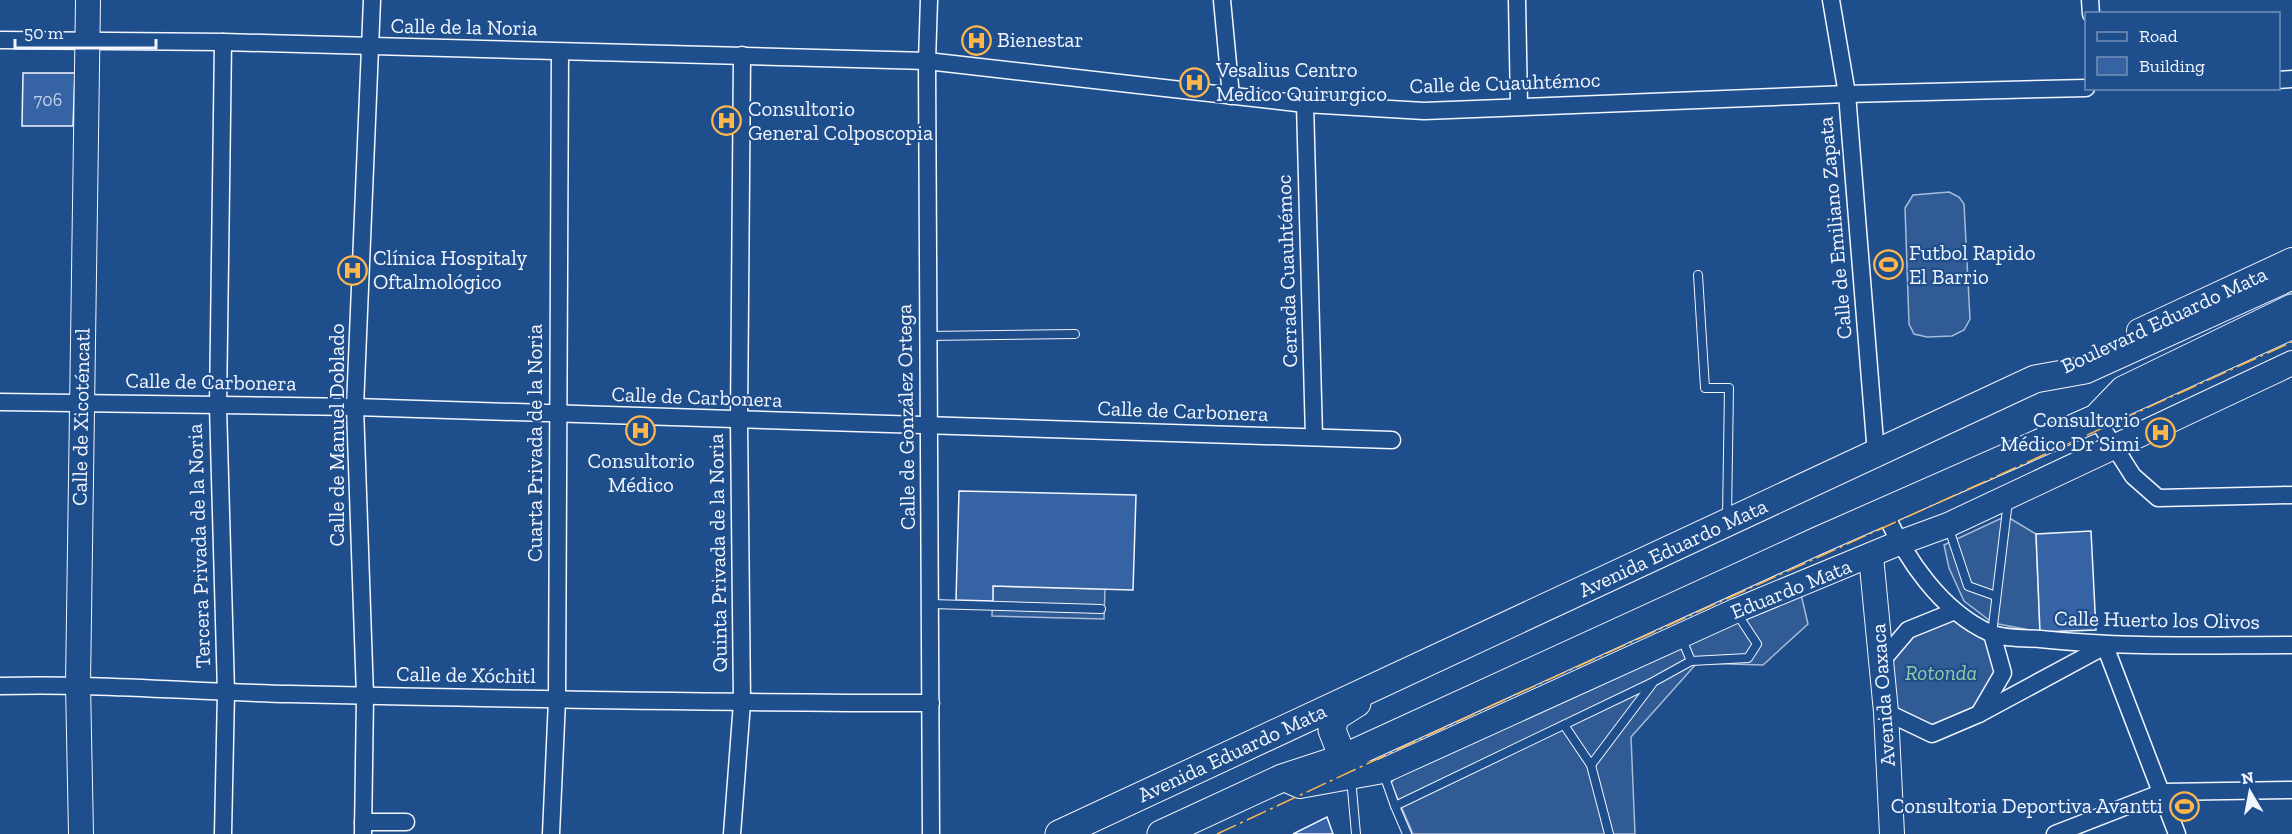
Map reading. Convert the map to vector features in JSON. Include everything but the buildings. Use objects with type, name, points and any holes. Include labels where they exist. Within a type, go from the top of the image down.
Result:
[{"type":"main road","name":"Avenida Eduardo Mata","points":[[1059,834],[2035,379],[2085,370],[2292,276]]},
{"type":"main road","name":"Avenida Eduardo Mata","points":[[1161,834],[1282,778],[1347,768],[1884,511],[2096,418],[2123,390],[2292,308]]},
{"type":"main road","points":[[1347,768],[1332,730],[1335,717],[1351,706],[1420,677],[1443,654]]},
{"type":"street","name":"Calle de Xicoténcatl","points":[[81,834],[78,684],[88,0]]},
{"type":"street","name":"Calle de Manuel Doblado","points":[[363,828],[365,696],[355,407],[372,0]]},
{"type":"street","name":"Calle de González Ortega","points":[[929,0],[927,61],[931,834]]},
{"type":"street","points":[[1222,0],[1231,96]]},
{"type":"street","points":[[1517,0],[1519,105]]},
{"type":"street","name":"Calle de Emiliano Zapata","points":[[1831,0],[1847,94],[1876,454]]},
{"type":"street","name":"Calle de la Noria","points":[[0,40],[223,42],[927,61]]},
{"type":"street","name":"Tercera Privada de la Noria","points":[[223,42],[218,406],[226,693],[224,834]]},
{"type":"street","name":"Cuarta Privada de la Noria","points":[[551,834],[557,700],[556,416],[560,51]]},
{"type":"street","name":"Quinta Privada de la Noria","points":[[732,834],[742,703],[739,421],[742,55]]},
{"type":"street","name":"Calle de Cuauhtémoc","points":[[927,61],[1305,104],[1424,111],[1519,105],[2085,88]]},
{"type":"street","name":"Cerrada Cuauhtémoc","points":[[1305,104],[1314,437]]},
{"type":"street","name":"Boulevard Eduardo Mata","points":[[2035,379],[2292,260]]},
{"type":"street","points":[[2292,327],[2096,418],[2133,476],[2158,498],[2292,495]]},
{"type":"street","name":"Eduardo Mata","points":[[1347,768],[1383,771],[1736,611],[1948,525],[2292,363]]},
{"type":"street","name":"Calle de Carbonera","points":[[0,402],[355,407],[556,416],[1392,440]]},
{"type":"street","name":"Calle Huerto los Olivos","points":[[1884,511],[1899,543],[1918,572],[1955,610],[1992,634],[2105,646],[2292,645]]},
{"type":"street","name":"Avenida Oaxaca","points":[[1871,556],[1886,712],[1892,834]]},
{"type":"street","points":[[1880,663],[1908,630],[1955,610]]},
{"type":"street","points":[[1979,714],[2003,673],[1992,634]]},
{"type":"street","points":[[1886,712],[1932,734],[1979,714],[2105,646],[2163,792],[2177,834]]},
{"type":"street","name":"Calle de Xóchitl","points":[[0,686],[78,684],[226,693],[557,700],[931,703]]},
{"type":"street","points":[[2055,834],[2163,792],[2292,790]]},
{"type":"street","points":[[363,828],[406,822]]},
{"type":"lane","points":[[1698,275],[1705,388],[1729,388],[1727,523]]},
{"type":"lane","points":[[928,336],[1075,334]]},
{"type":"lane","points":[[1992,634],[2009,495]]},
{"type":"lane","points":[[1948,525],[1968,586],[1996,596]]},
{"type":"lane","points":[[931,604],[1101,609]]},
{"type":"lane","points":[[1395,806],[1653,682],[1691,661],[1748,658],[1757,645],[1736,611]]},
{"type":"lane","points":[[1681,637],[1691,661]]},
{"type":"lane","points":[[1591,765],[1653,682]]},
{"type":"lane","points":[[1564,725],[1591,765],[1609,834]]},
{"type":"lane","points":[[1347,768],[1356,834]]},
{"type":"lane","points":[[1383,771],[1407,834]]},
{"type":"shaded area","points":[[1949,192],[1959,197],[1964,204],[1970,319],[1964,330],[1952,336],[1927,337],[1914,334],[1909,324],[1905,208],[1913,195]]},
{"type":"shaded area","points":[[2006,516],[2036,534],[2040,632],[1993,623],[1964,601],[1949,568],[1944,545]]},
{"type":"shaded area","points":[[993,586],[1105,589],[1104,619],[992,616]]},
{"type":"shaded area","points":[[1800,590],[1808,624],[1763,665],[1697,663],[1631,737],[1635,834],[1413,834],[1391,783],[1408,763]]},
{"type":"shaded area","name":"Rotonda","points":[[1955,617],[1987,636],[2000,672],[1979,711],[1932,731],[1886,710],[1884,664],[1909,631]]},
{"type":"power","points":[[1217,834],[1493,705],[2292,342]]},
{"type":"place","name":"Bienestar","points":[[976,40]]},
{"type":"place","name":"Vesalius Centro Medico Quirurgico","points":[[1195,82]]},
{"type":"place","name":"Consultorio General Colposcopia","points":[[727,121]]},
{"type":"place","name":"Futbol Rapido El Barrio","points":[[1888,265]]},
{"type":"place","name":"Clínica Hospitaly Oftalmológico","points":[[352,270]]},
{"type":"place","name":"Consultorio Médico","points":[[641,430]]},
{"type":"place","name":"Consultorio Médico Dr Simi","points":[[2161,432]]},
{"type":"place","name":"Consultoria Deportiva Avantti","points":[[2184,806]]}]
